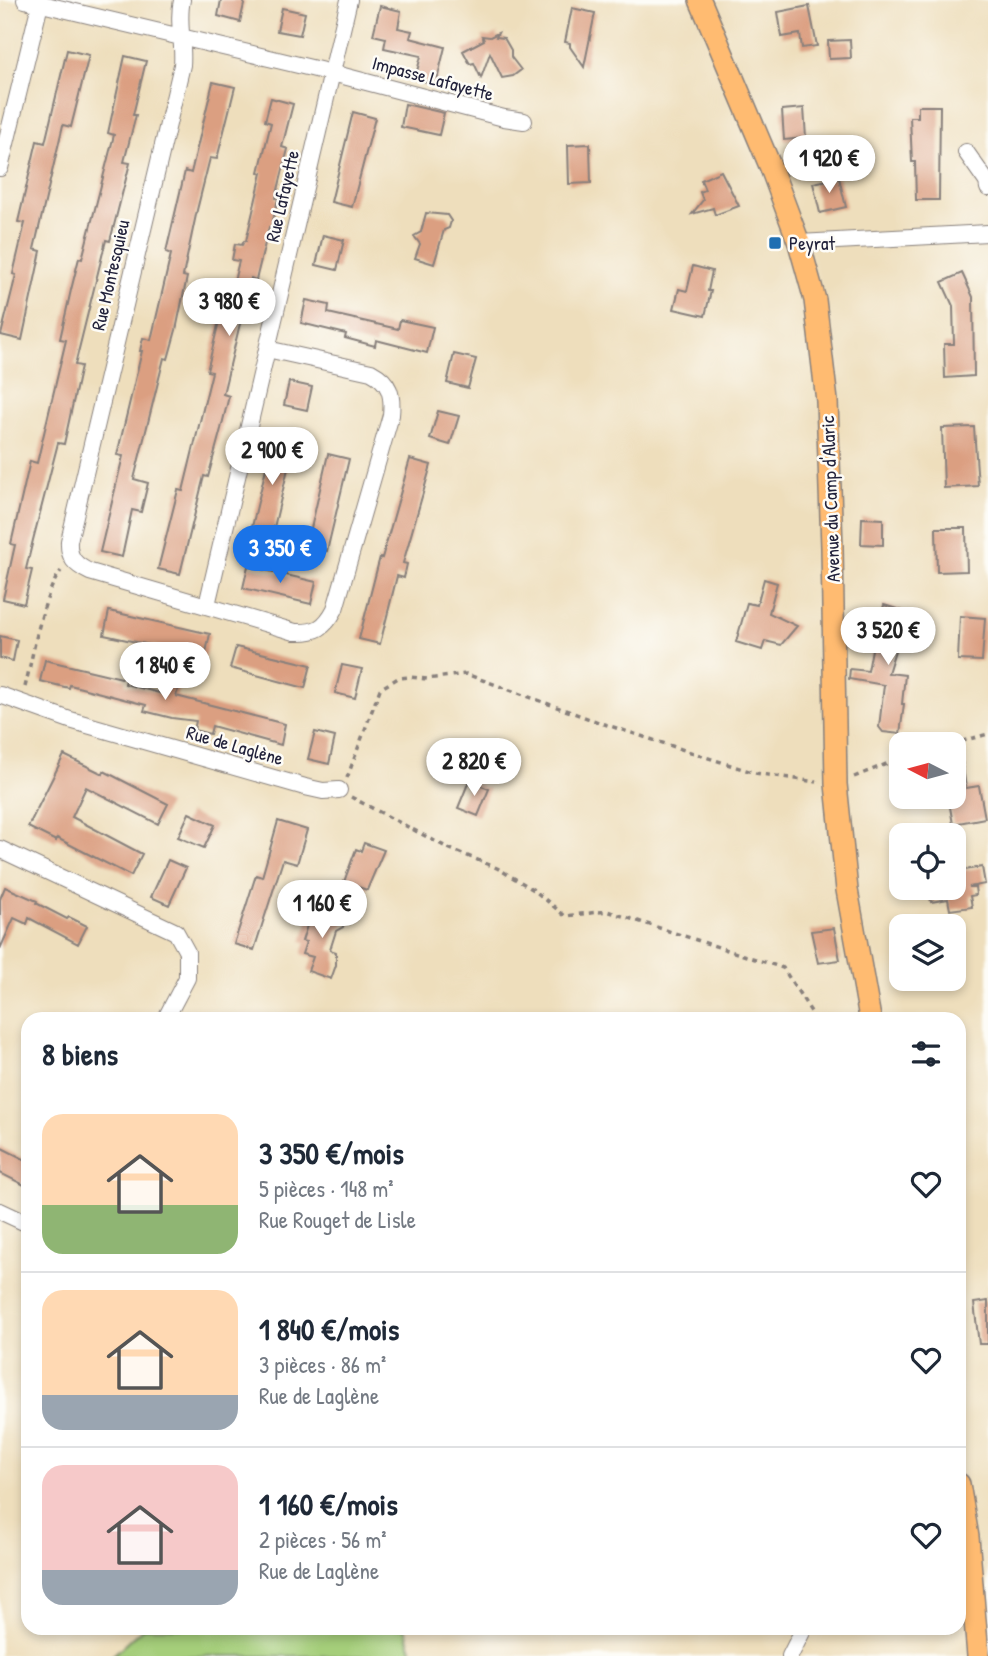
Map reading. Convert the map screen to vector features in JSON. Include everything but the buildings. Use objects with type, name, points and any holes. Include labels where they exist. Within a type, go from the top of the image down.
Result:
[{"type":"main road","name":"Avenue du Camp d'Alaric","points":[[699,0],[771,168],[799,243],[815,300],[827,401],[836,784],[847,890],[869,1012]]},
{"type":"main road","points":[[966,1527],[978,1656]]},
{"type":"street","name":"Rue Montesquieu","points":[[72,559],[69,541],[182,65],[182,0]]},
{"type":"street","name":"Rue Lafayette","points":[[207,605],[349,0]]},
{"type":"street","name":"Impasse Lafayette","points":[[32,2],[524,121]]},
{"type":"street","points":[[0,168],[32,2]]},
{"type":"street","points":[[966,152],[987,182],[988,188]]},
{"type":"street","points":[[799,243],[988,233]]},
{"type":"street","points":[[72,559],[78,567],[90,572],[295,632],[318,630],[327,624],[335,609],[393,401],[390,388],[383,378],[371,372],[267,349]]},
{"type":"street","name":"Rue de Laglène","points":[[0,695],[70,720],[306,787],[323,791],[339,790]]},
{"type":"street","points":[[0,849],[176,932],[187,953],[187,978],[169,1012]]},
{"type":"street","points":[[0,1211],[21,1221]]},
{"type":"street","points":[[790,1656],[800,1635]]},
{"type":"path","points":[[21,702],[52,585],[72,559]]},
{"type":"path","points":[[811,1012],[783,968],[607,911],[565,916],[534,890],[497,868],[448,848],[339,790],[349,774],[380,690],[398,678],[428,680],[466,674],[601,723],[755,773],[836,784],[889,763]]},
{"type":"path","points":[[966,740],[988,734]]},
{"type":"green space","points":[[135,1635],[407,1635],[414,1656],[112,1656]]},
{"type":"place","name":"Peyrat","points":[[775,243]]}]
